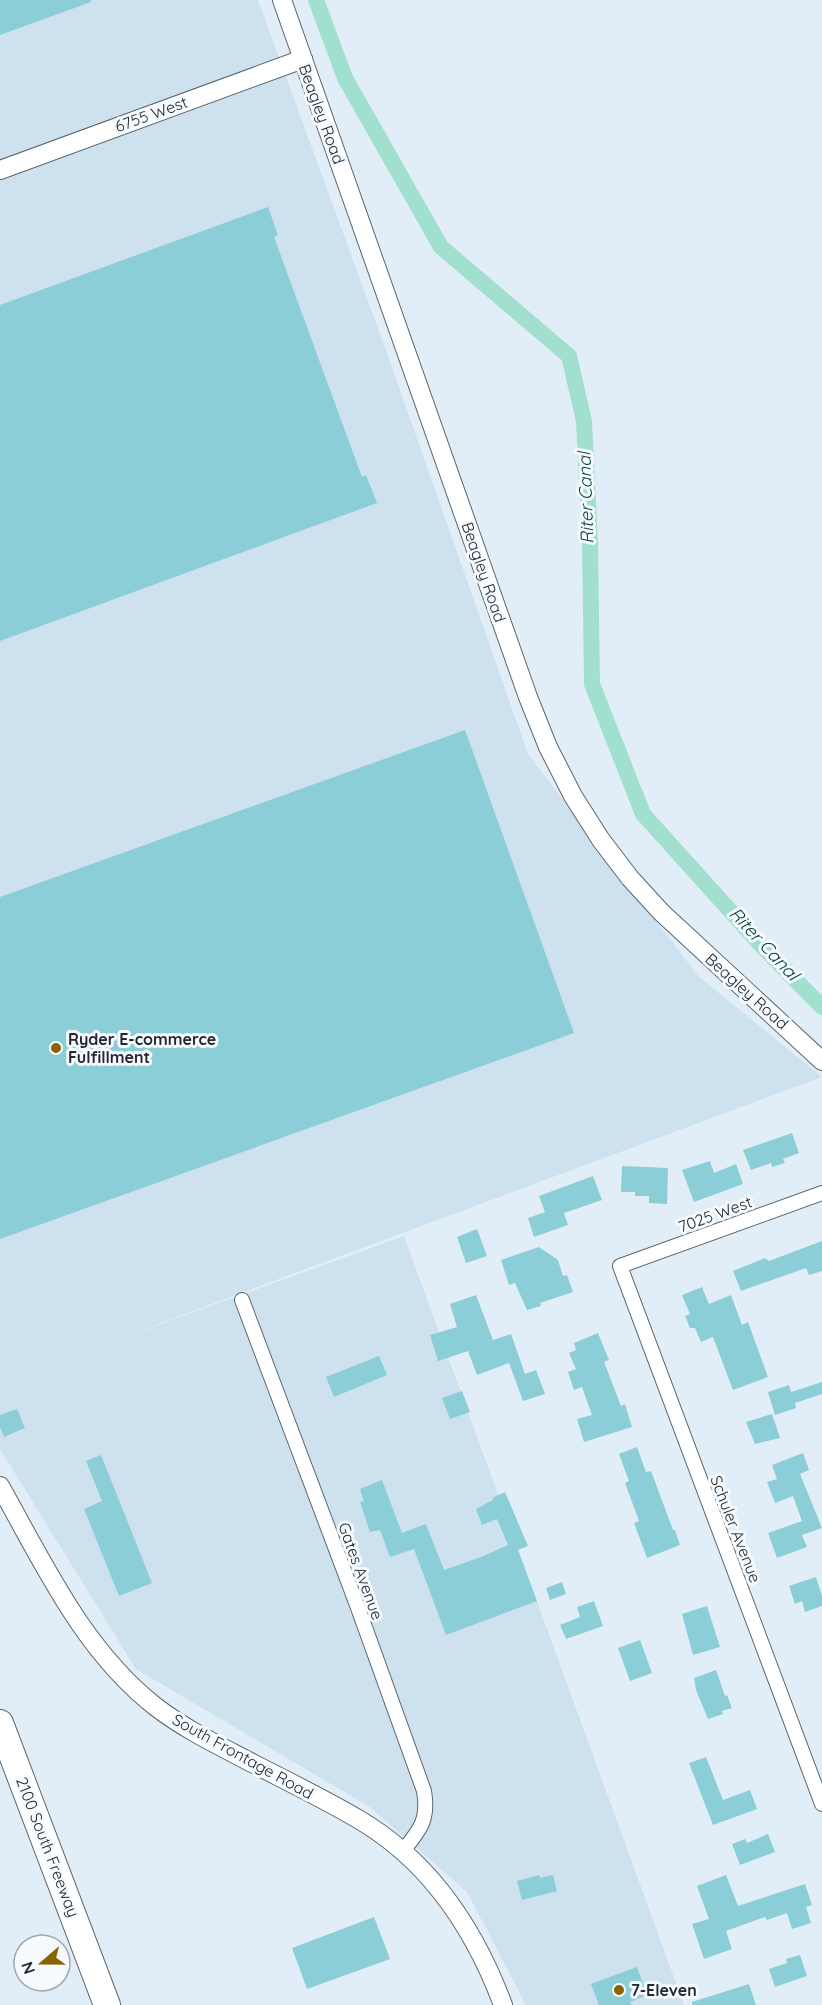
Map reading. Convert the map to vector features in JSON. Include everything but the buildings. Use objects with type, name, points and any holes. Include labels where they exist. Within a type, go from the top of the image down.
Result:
[{"type":"highway","name":"2100 South Freeway","points":[[0,1723],[107,2005]]},
{"type":"street","name":"Beagley Road","points":[[282,0],[528,697],[560,773],[601,840],[644,894],[822,1061]]},
{"type":"street","name":"6755 West","points":[[0,170],[303,59]]},
{"type":"street","name":"7025 West","points":[[620,1266],[822,1193]]},
{"type":"street","name":"Schuler Avenue","points":[[620,1266],[822,1804]]},
{"type":"street","name":"Gates Avenue","points":[[242,1300],[357,1605],[424,1791],[426,1803],[423,1823],[402,1852]]},
{"type":"street","name":"South Frontage Road","points":[[0,1485],[69,1607],[92,1642],[134,1688],[180,1724],[360,1820],[402,1852],[426,1874],[458,1913],[482,1954],[503,2005]]},
{"type":"shaded area","points":[[0,0],[258,0],[388,356],[528,754],[699,977],[822,1077],[91,1349],[404,1236],[684,2005],[526,2005],[467,1892],[370,1807],[136,1669],[0,1449]]},
{"type":"waterway","name":"Riter Canal","points":[[316,0],[345,78],[441,247],[569,356],[584,421],[590,543],[592,684],[643,814],[761,945],[822,1007]]},
{"type":"place","name":"Ryder E-commerce Fulfillment","points":[[56,1048]]},
{"type":"place","name":"7-Eleven","points":[[619,1990]]}]
